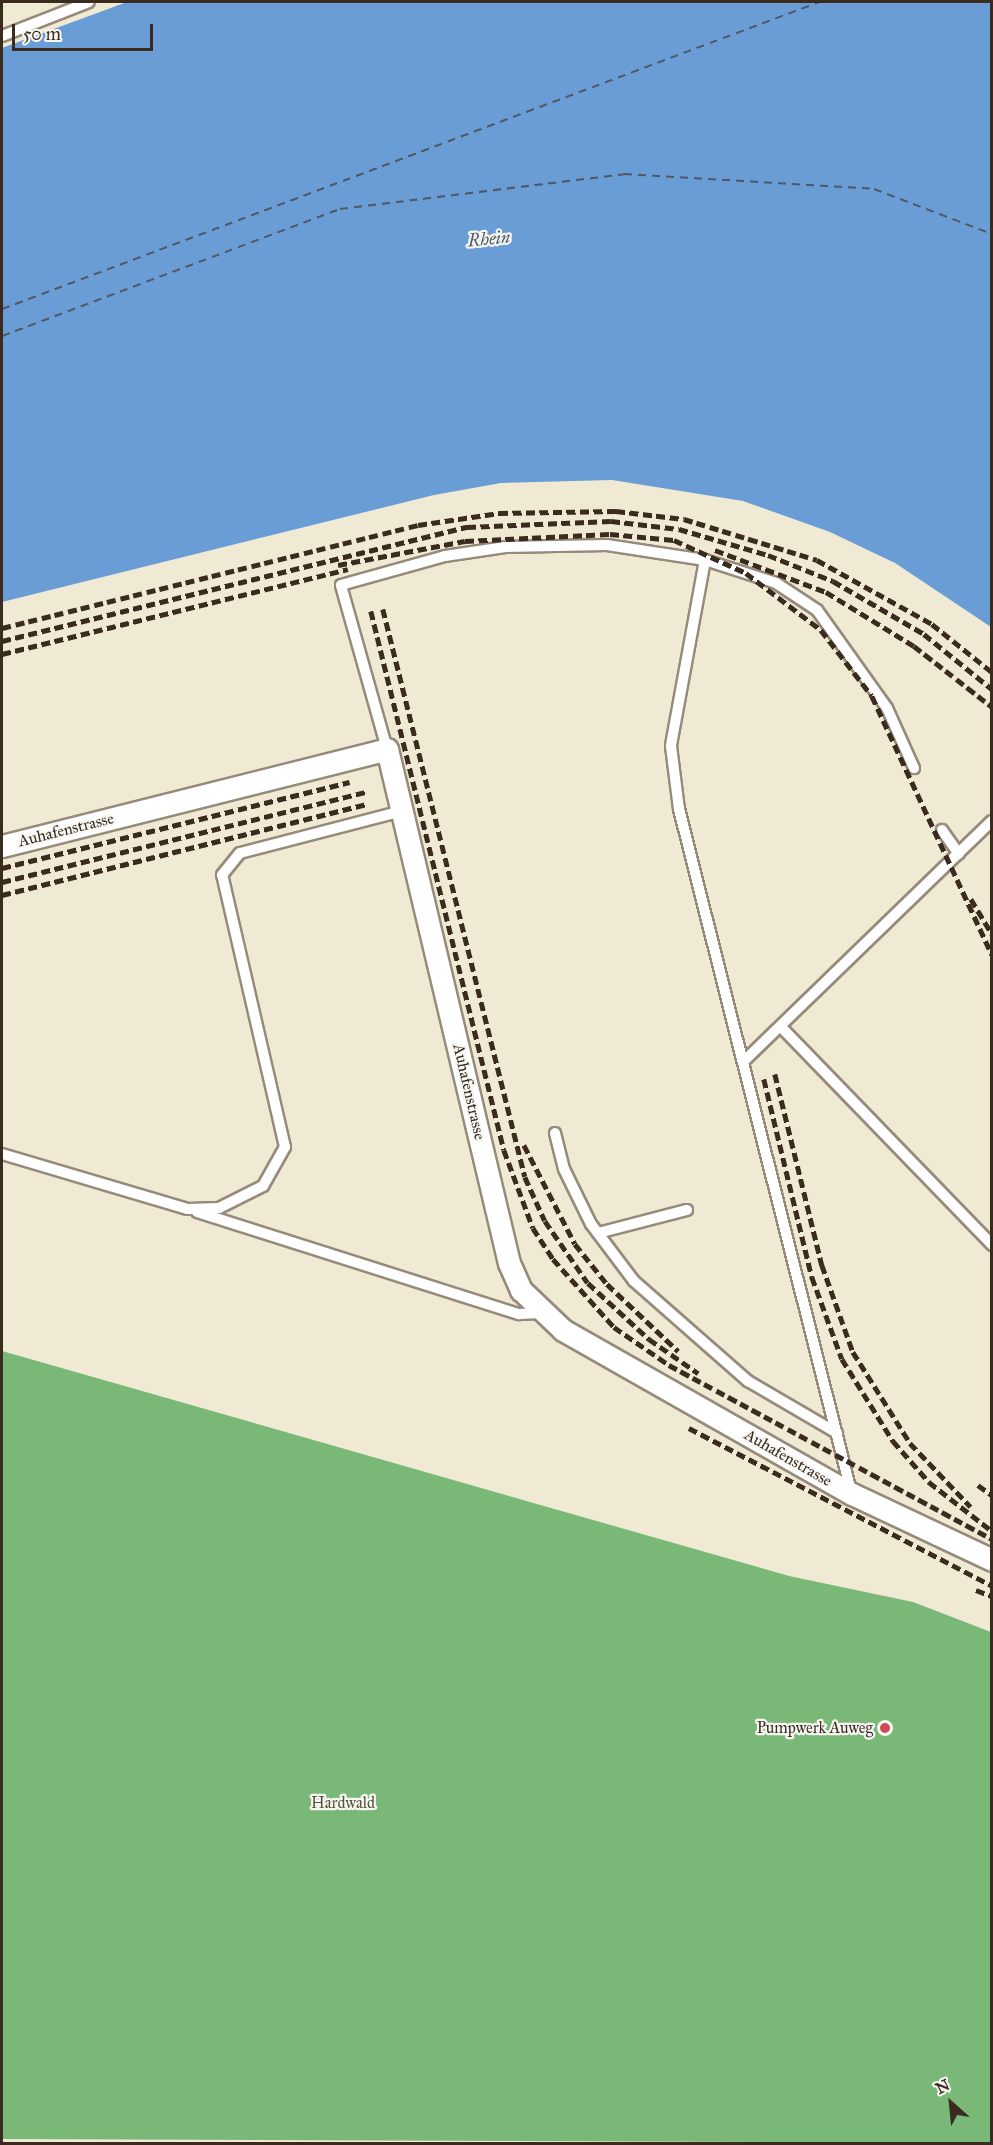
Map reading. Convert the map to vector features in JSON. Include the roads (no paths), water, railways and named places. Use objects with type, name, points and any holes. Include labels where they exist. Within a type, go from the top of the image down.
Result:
[{"type":"street","name":"Auhafenstrasse","points":[[2,846],[387,749],[509,1263],[540,1313],[852,1494],[992,1560]]},
{"type":"lane","points":[[2,36],[89,2]]},
{"type":"lane","points":[[387,749],[341,585],[445,556],[505,547],[607,545],[705,560],[776,583],[817,610],[882,700],[914,768]]},
{"type":"lane","points":[[705,560],[671,747],[679,809],[852,1494]]},
{"type":"lane","points":[[188,1209],[219,1208],[242,1200],[263,1186],[285,1148],[222,875],[226,866],[240,853],[402,811]]},
{"type":"lane","points":[[744,1061],[783,1029],[992,821]]},
{"type":"lane","points":[[942,830],[959,854]]},
{"type":"lane","points":[[783,1029],[992,1245]]},
{"type":"lane","points":[[555,1133],[564,1169],[598,1233],[634,1281],[706,1349],[748,1381],[837,1433]]},
{"type":"lane","points":[[2,1154],[188,1209],[519,1314],[540,1313]]},
{"type":"lane","points":[[598,1233],[687,1210]]},
{"type":"water","name":"Rhein","points":[[127,2],[991,2],[991,627],[895,563],[830,532],[743,501],[612,480],[501,483],[434,495],[2,602],[2,48]]},
{"type":"railway","points":[[2,628],[418,525],[499,513],[616,511],[684,519],[817,560],[932,624],[992,672]]},
{"type":"railway","points":[[2,641],[467,527],[611,521],[679,529],[768,555],[833,581],[924,634],[992,689]]},
{"type":"railway","points":[[338,565],[465,541],[610,534],[674,540],[746,573],[821,630],[872,696],[992,955]]},
{"type":"railway","points":[[715,550],[826,592],[914,646],[992,707]]},
{"type":"railway","points":[[2,654],[348,569]]},
{"type":"railway","points":[[383,609],[525,1177],[545,1221],[588,1283],[649,1339],[698,1373]]},
{"type":"railway","points":[[371,611],[504,1150],[533,1228],[553,1259],[614,1327],[669,1365],[992,1539]]},
{"type":"railway","points":[[2,868],[350,782]]},
{"type":"railway","points":[[2,882],[367,792]]},
{"type":"railway","points":[[2,895],[368,804]]},
{"type":"railway","points":[[971,899],[992,934]]},
{"type":"railway","points":[[775,1074],[822,1265],[853,1352],[910,1443],[971,1507]]},
{"type":"railway","points":[[764,1079],[812,1277],[842,1359],[893,1441],[929,1482],[992,1531]]},
{"type":"railway","points":[[524,1145],[575,1244],[607,1284],[678,1351]]},
{"type":"railway","points":[[689,1428],[992,1586]]},
{"type":"railway","points":[[978,1485],[992,1495]]},
{"type":"railway","points":[[976,1590],[992,1596]]},
{"type":"place","name":"Pumpwerk Auweg","points":[[885,1728]]},
{"type":"park label","name":"Hardwald","points":[[343,1803]]}]
